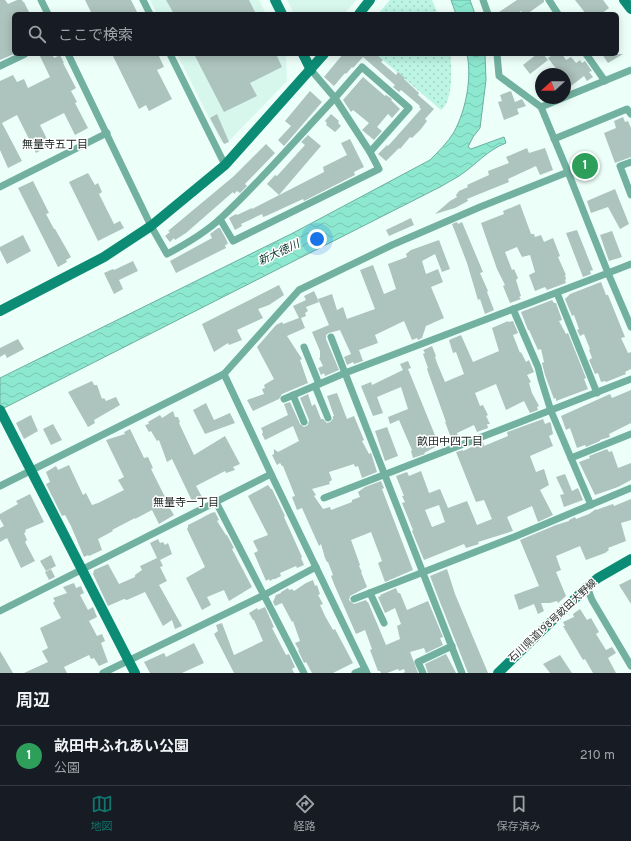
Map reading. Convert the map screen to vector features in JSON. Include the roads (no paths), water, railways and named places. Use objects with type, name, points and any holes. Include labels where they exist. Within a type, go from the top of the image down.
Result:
[{"type":"street","points":[[41,0],[47,12]]},
{"type":"street","points":[[143,0],[149,12]]},
{"type":"street","points":[[275,0],[281,12]]},
{"type":"street","points":[[360,12],[370,0]]},
{"type":"street","points":[[483,0],[487,12]]},
{"type":"street","points":[[548,0],[557,12]]},
{"type":"street","points":[[624,0],[631,9]]},
{"type":"street","points":[[0,66],[21,56]]},
{"type":"street","points":[[69,56],[151,226],[167,254],[189,242],[220,219],[267,171],[362,67],[409,108],[370,152]]},
{"type":"street","points":[[171,56],[225,165]]},
{"type":"street","points":[[220,219],[233,241],[379,169],[370,152],[335,98],[311,70],[304,56]]},
{"type":"street","points":[[0,311],[104,257],[151,226],[225,165],[322,56]]},
{"type":"street","points":[[497,56],[499,76],[541,107],[630,324]]},
{"type":"street","points":[[587,56],[605,81]]},
{"type":"street","points":[[571,95],[631,70]]},
{"type":"street","points":[[541,107],[549,104]]},
{"type":"street","points":[[554,138],[627,109],[631,114]]},
{"type":"street","points":[[0,187],[107,133]]},
{"type":"street","points":[[631,162],[620,166],[631,195]]},
{"type":"street","points":[[0,486],[224,374],[300,290],[392,245],[480,207],[568,172]]},
{"type":"street","points":[[284,399],[345,373],[631,264]]},
{"type":"street","points":[[557,293],[597,393]]},
{"type":"street","points":[[513,309],[538,367],[551,411],[591,505]]},
{"type":"street","points":[[331,337],[424,572],[462,673]]},
{"type":"street","points":[[304,347],[328,418]]},
{"type":"street","points":[[224,374],[366,671],[355,673]]},
{"type":"street","points":[[324,498],[631,379]]},
{"type":"street","points":[[293,395],[304,422]]},
{"type":"street","points":[[1,413],[135,673]]},
{"type":"street","points":[[571,458],[631,434]]},
{"type":"street","points":[[0,611],[271,474]]},
{"type":"street","points":[[354,599],[514,537],[631,488]]},
{"type":"street","points":[[216,502],[304,673]]},
{"type":"street","name":"石川県道198号畝田大野線","points":[[498,673],[598,578],[631,559]]},
{"type":"street","points":[[103,673],[264,595],[316,567]]},
{"type":"street","points":[[587,588],[592,600],[631,666]]},
{"type":"street","points":[[370,593],[384,623]]},
{"type":"street","points":[[423,673],[418,662],[452,646]]},
{"type":"water","points":[[451,0],[470,0],[474,12],[455,12]]},
{"type":"water","name":"新大徳川","points":[[467,56],[485,56],[486,80],[480,128],[468,147],[471,149],[504,137],[506,143],[487,154],[465,172],[440,187],[0,410],[0,378],[293,233],[430,160],[452,136],[462,114],[467,94],[469,73]]},
{"type":"place","name":"畝田中ふれあい公園","points":[[585,166]]},
{"type":"district","name":"無量寺五丁目","points":[[55,145]]},
{"type":"district","name":"畝田中四丁目","points":[[450,442]]},
{"type":"district","name":"無量寺一丁目","points":[[186,503]]}]
